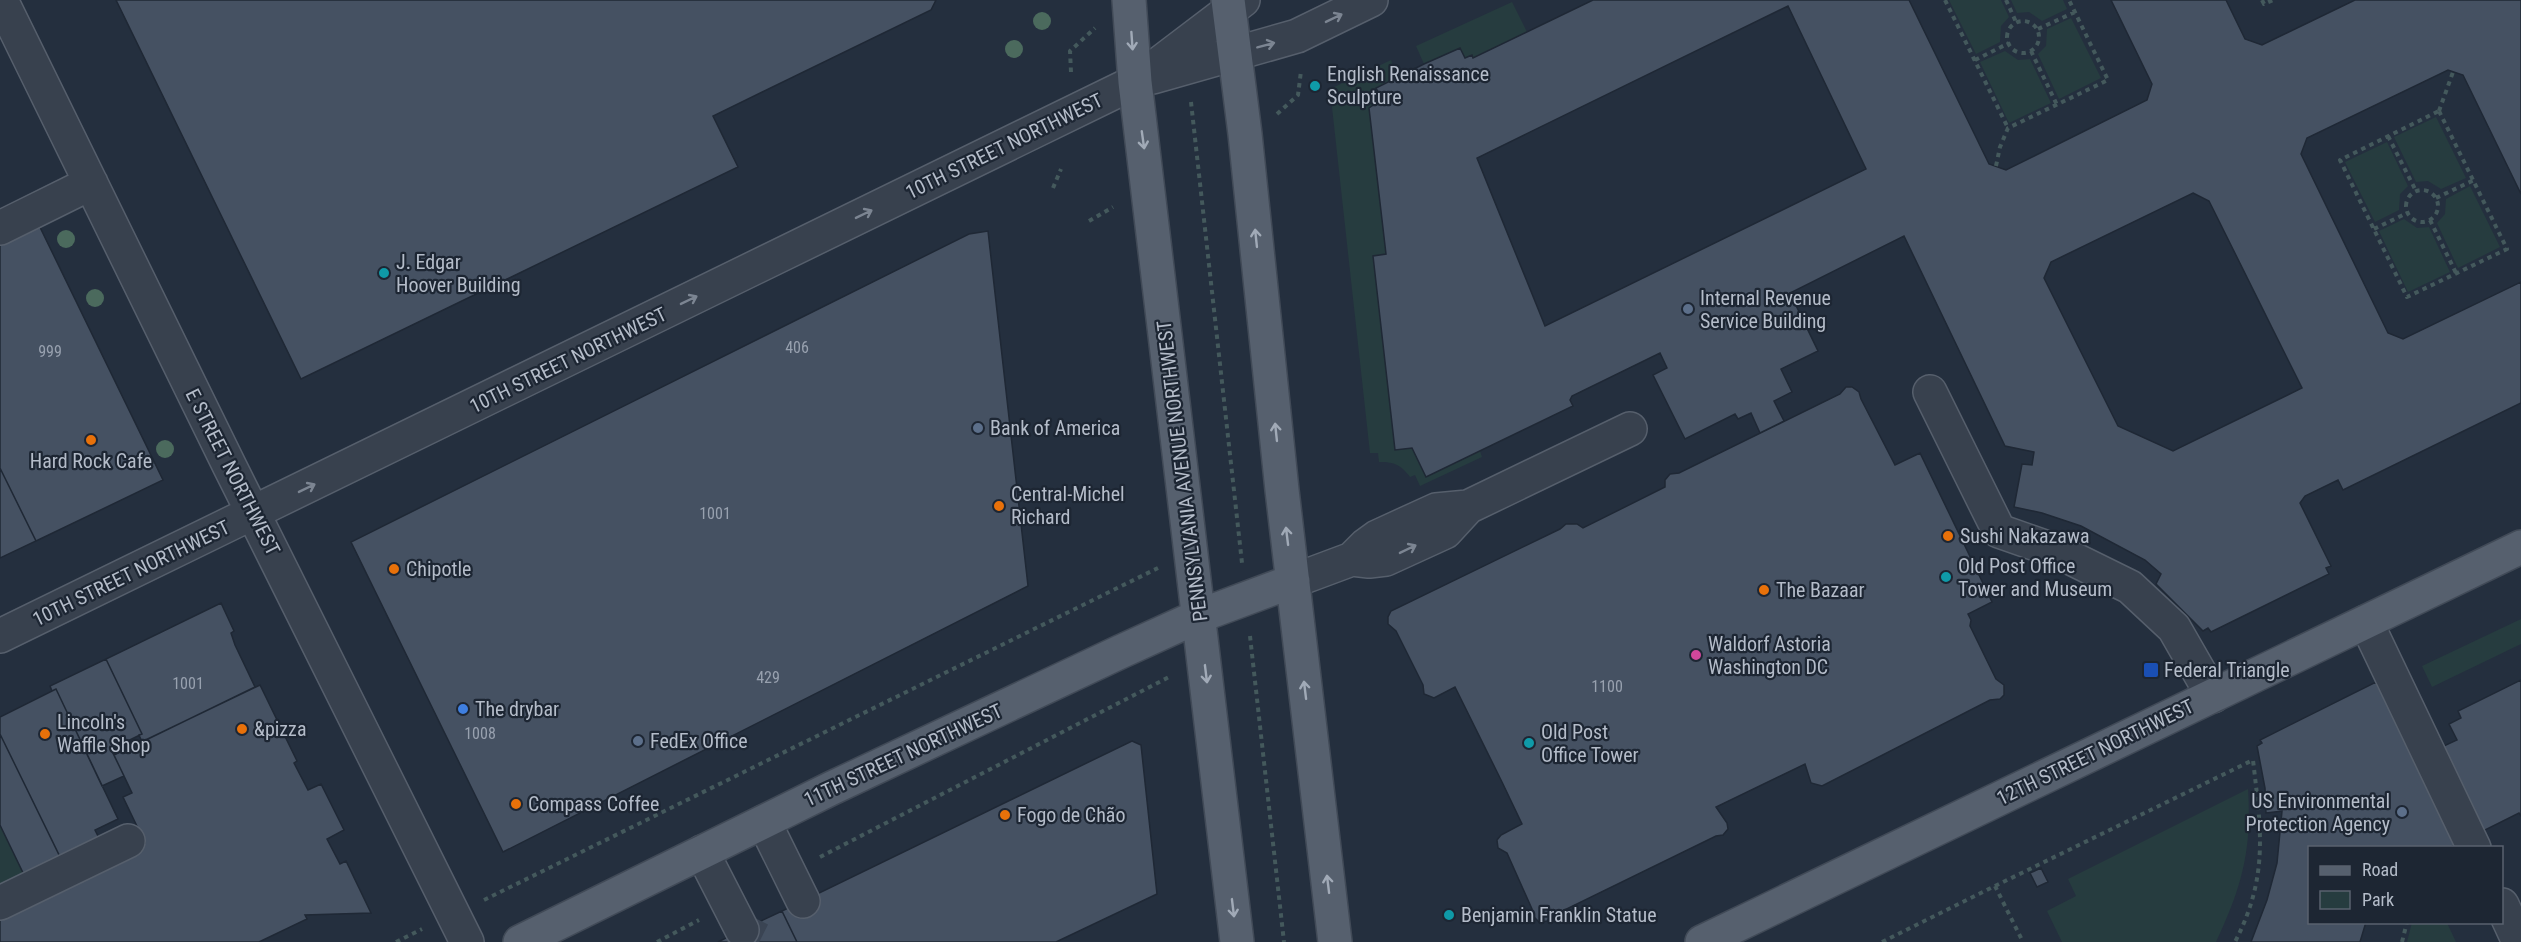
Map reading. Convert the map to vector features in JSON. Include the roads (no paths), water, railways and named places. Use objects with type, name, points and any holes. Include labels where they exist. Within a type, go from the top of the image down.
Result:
[{"type":"main road","name":"PENNSYLVANIA AVENUE NORTHWEST","points":[[1129,0],[1135,82],[1237,942]]},
{"type":"main road","points":[[1234,3],[1235,54],[1335,942]]},
{"type":"main road","name":"12TH STREET NORTHWEST","points":[[1702,942],[2521,547]]},
{"type":"main road","name":"11TH STREET NORTHWEST","points":[[520,942],[764,822],[1199,616],[1293,581]]},
{"type":"street","name":"E STREET NORTHWEST","points":[[2,0],[467,942]]},
{"type":"street","name":"10TH STREET NORTHWEST","points":[[0,636],[1135,82],[1297,36],[1371,0]]},
{"type":"street","name":"10TH STREET NORTHWEST","points":[[1135,82],[1234,3]]},
{"type":"street","points":[[0,228],[91,183]]},
{"type":"street","points":[[1930,393],[1999,531],[2059,552],[2130,587],[2174,628],[2213,696]]},
{"type":"street","points":[[1293,581],[1352,559],[1369,561],[1386,559],[1445,531],[1468,507],[1630,429]]},
{"type":"street","points":[[2366,622],[2473,846]]},
{"type":"street","points":[[764,822],[796,887]]},
{"type":"street","points":[[0,903],[128,841]]},
{"type":"street","points":[[702,852],[736,918]]},
{"type":"street","points":[[2503,907],[2519,942]]},
{"type":"tunnel","points":[[744,942],[742,930],[766,942]]},
{"type":"place","name":"English Renaissance Sculpture","points":[[1315,86]]},
{"type":"place","name":"J. Edgar Hoover Building","points":[[384,273]]},
{"type":"place","name":"Internal Revenue Service Building","points":[[1688,309]]},
{"type":"place","name":"Bank of America","points":[[978,428]]},
{"type":"place","name":"Hard Rock Cafe","points":[[91,440]]},
{"type":"place","name":"Central-Michel Richard","points":[[999,506]]},
{"type":"place","name":"Sushi Nakazawa","points":[[1948,536]]},
{"type":"place","name":"Chipotle","points":[[394,569]]},
{"type":"place","name":"Old Post Office Tower and Museum","points":[[1946,577]]},
{"type":"place","name":"The Bazaar","points":[[1764,590]]},
{"type":"place","name":"Waldorf Astoria Washington DC","points":[[1696,655]]},
{"type":"place","name":"Federal Triangle","points":[[2151,670]]},
{"type":"place","name":"The drybar","points":[[463,709]]},
{"type":"place","name":"&pizza","points":[[242,729]]},
{"type":"place","name":"Lincoln's Waffle Shop","points":[[45,734]]},
{"type":"place","name":"FedEx Office","points":[[638,741]]},
{"type":"place","name":"Old Post Office Tower","points":[[1529,743]]},
{"type":"place","name":"Compass Coffee","points":[[516,804]]},
{"type":"place","name":"US Environmental Protection Agency","points":[[2402,812]]},
{"type":"place","name":"Fogo de Chão","points":[[1005,815]]},
{"type":"place","name":"Benjamin Franklin Statue","points":[[1449,915]]}]
